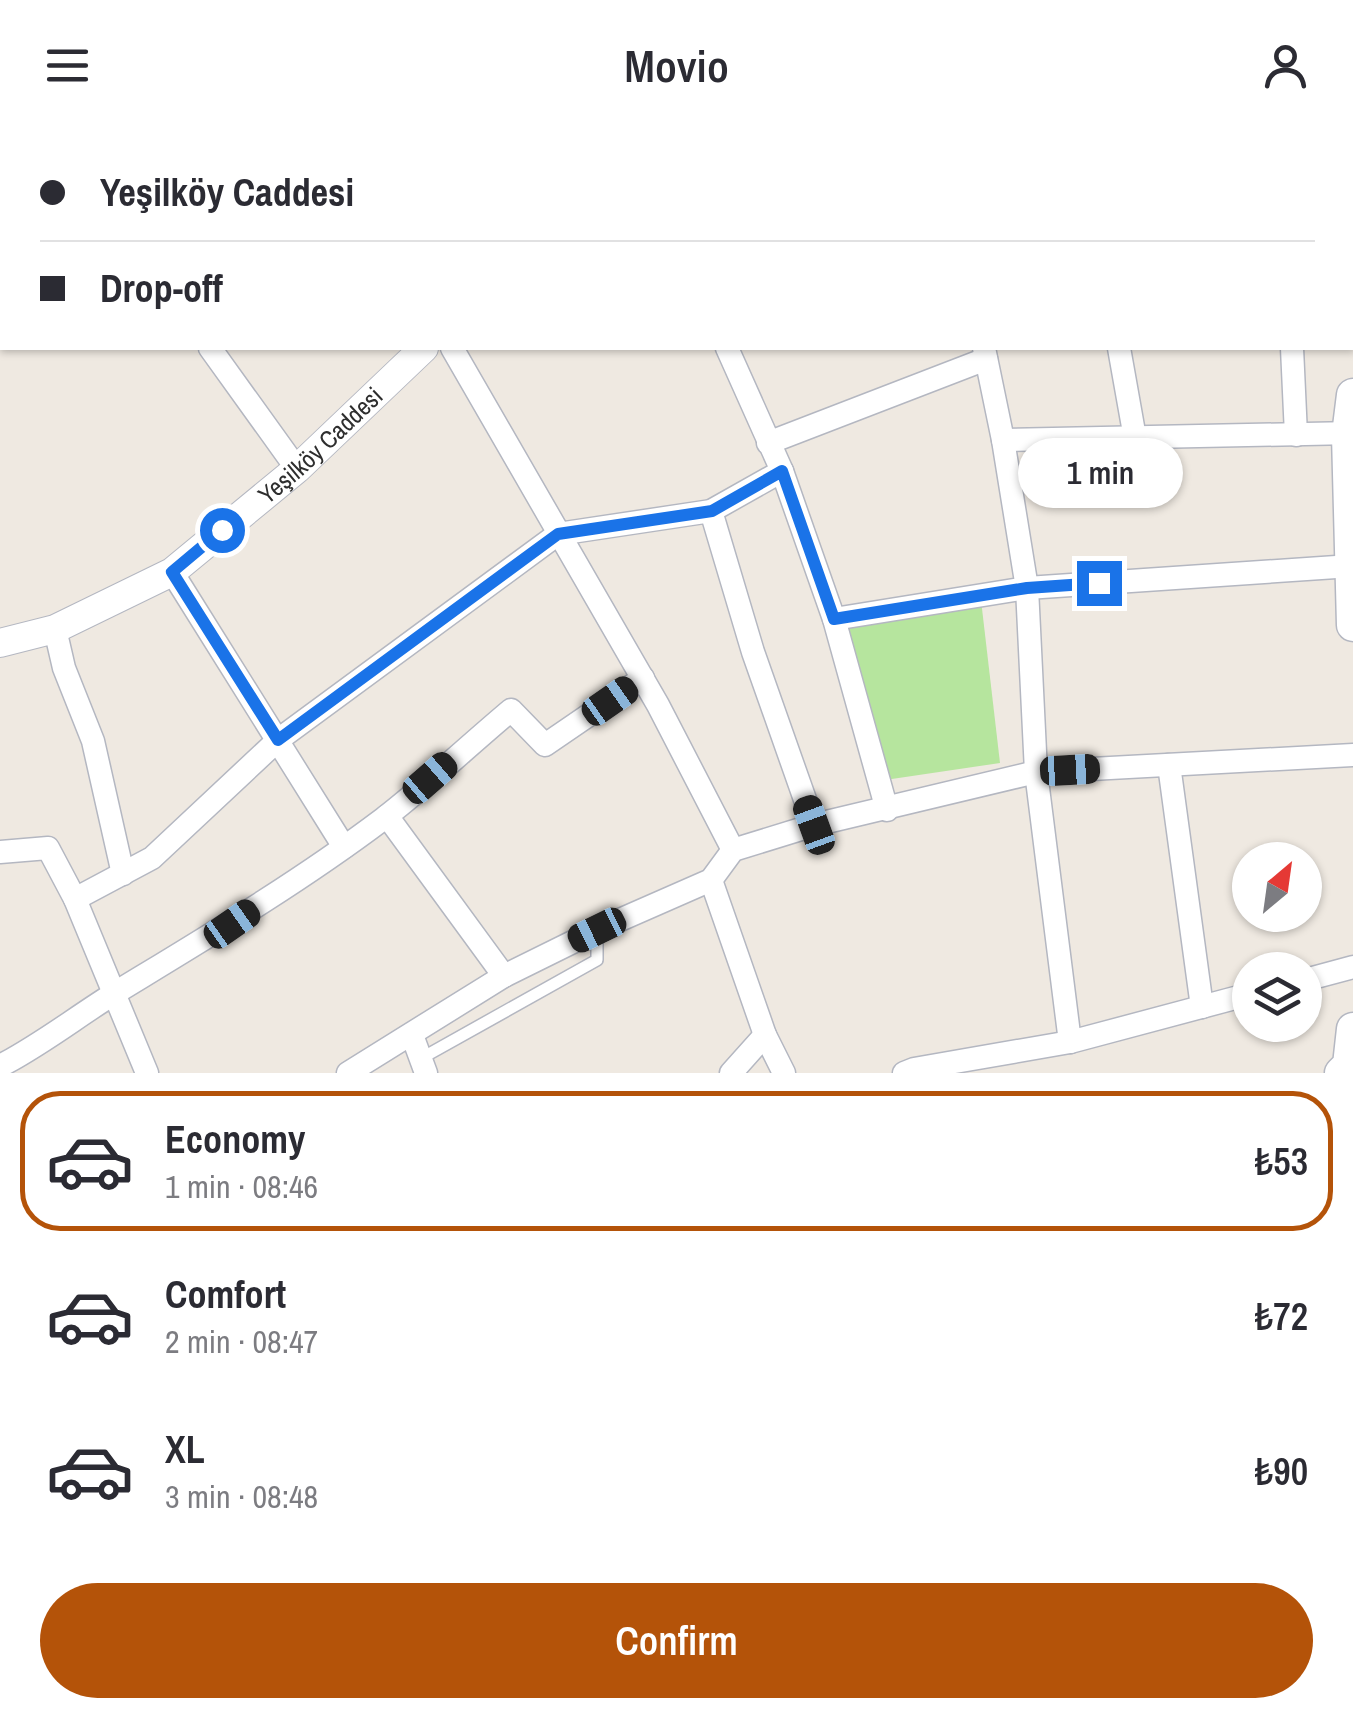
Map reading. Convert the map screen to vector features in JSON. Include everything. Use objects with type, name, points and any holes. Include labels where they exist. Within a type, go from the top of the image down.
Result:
[{"type":"main road","points":[[1353,395],[1353,626]]},
{"type":"main road","points":[[1348,1068],[1353,1029]]},
{"type":"street","points":[[211,350],[296,469]]},
{"type":"street","name":"Yeşilköy Caddesi","points":[[0,643],[56,629],[172,572],[296,469],[422,350]]},
{"type":"street","points":[[453,350],[642,678],[733,850]]},
{"type":"street","points":[[728,350],[782,471],[834,619],[887,810]]},
{"type":"street","points":[[1119,350],[1135,438]]},
{"type":"street","points":[[1292,350],[1296,436]]},
{"type":"street","points":[[768,443],[985,353],[1027,588],[1036,772],[1070,1042]]},
{"type":"street","points":[[1003,440],[1350,434]]},
{"type":"street","points":[[75,899],[152,858],[278,740],[558,534],[712,511],[782,471]]},
{"type":"street","points":[[712,511],[753,652],[814,825]]},
{"type":"street","points":[[834,619],[1027,588],[1351,566]]},
{"type":"street","points":[[172,572],[344,847]]},
{"type":"street","points":[[56,629],[64,668],[93,740],[124,874]]},
{"type":"street","points":[[0,1066],[32,1050],[112,995],[232,924],[344,847],[511,710],[545,745],[642,678]]},
{"type":"street","points":[[348,1073],[504,976],[711,880],[733,850],[814,825],[1036,772],[1353,755]]},
{"type":"street","points":[[1170,765],[1202,1006]]},
{"type":"street","points":[[386,816],[504,976]]},
{"type":"street","points":[[0,852],[48,848],[75,899],[147,1073]]},
{"type":"street","points":[[711,880],[766,1035],[784,1073]]},
{"type":"street","points":[[1322,975],[1353,967]]},
{"type":"street","points":[[904,1073],[914,1068],[1070,1042],[1232,998]]},
{"type":"street","points":[[412,1035],[423,1066]]},
{"type":"street","points":[[731,1073],[766,1035]]},
{"type":"street","points":[[32,1050],[40,1073]]},
{"type":"lane","points":[[423,1066],[597,960],[597,930]]},
{"type":"green space","points":[[981,600],[1000,763],[885,780],[840,626]]},
{"type":"route","points":[[222,530],[172,572],[278,740],[558,534],[712,511],[782,471],[834,619],[1027,588],[1099,583]]}]
